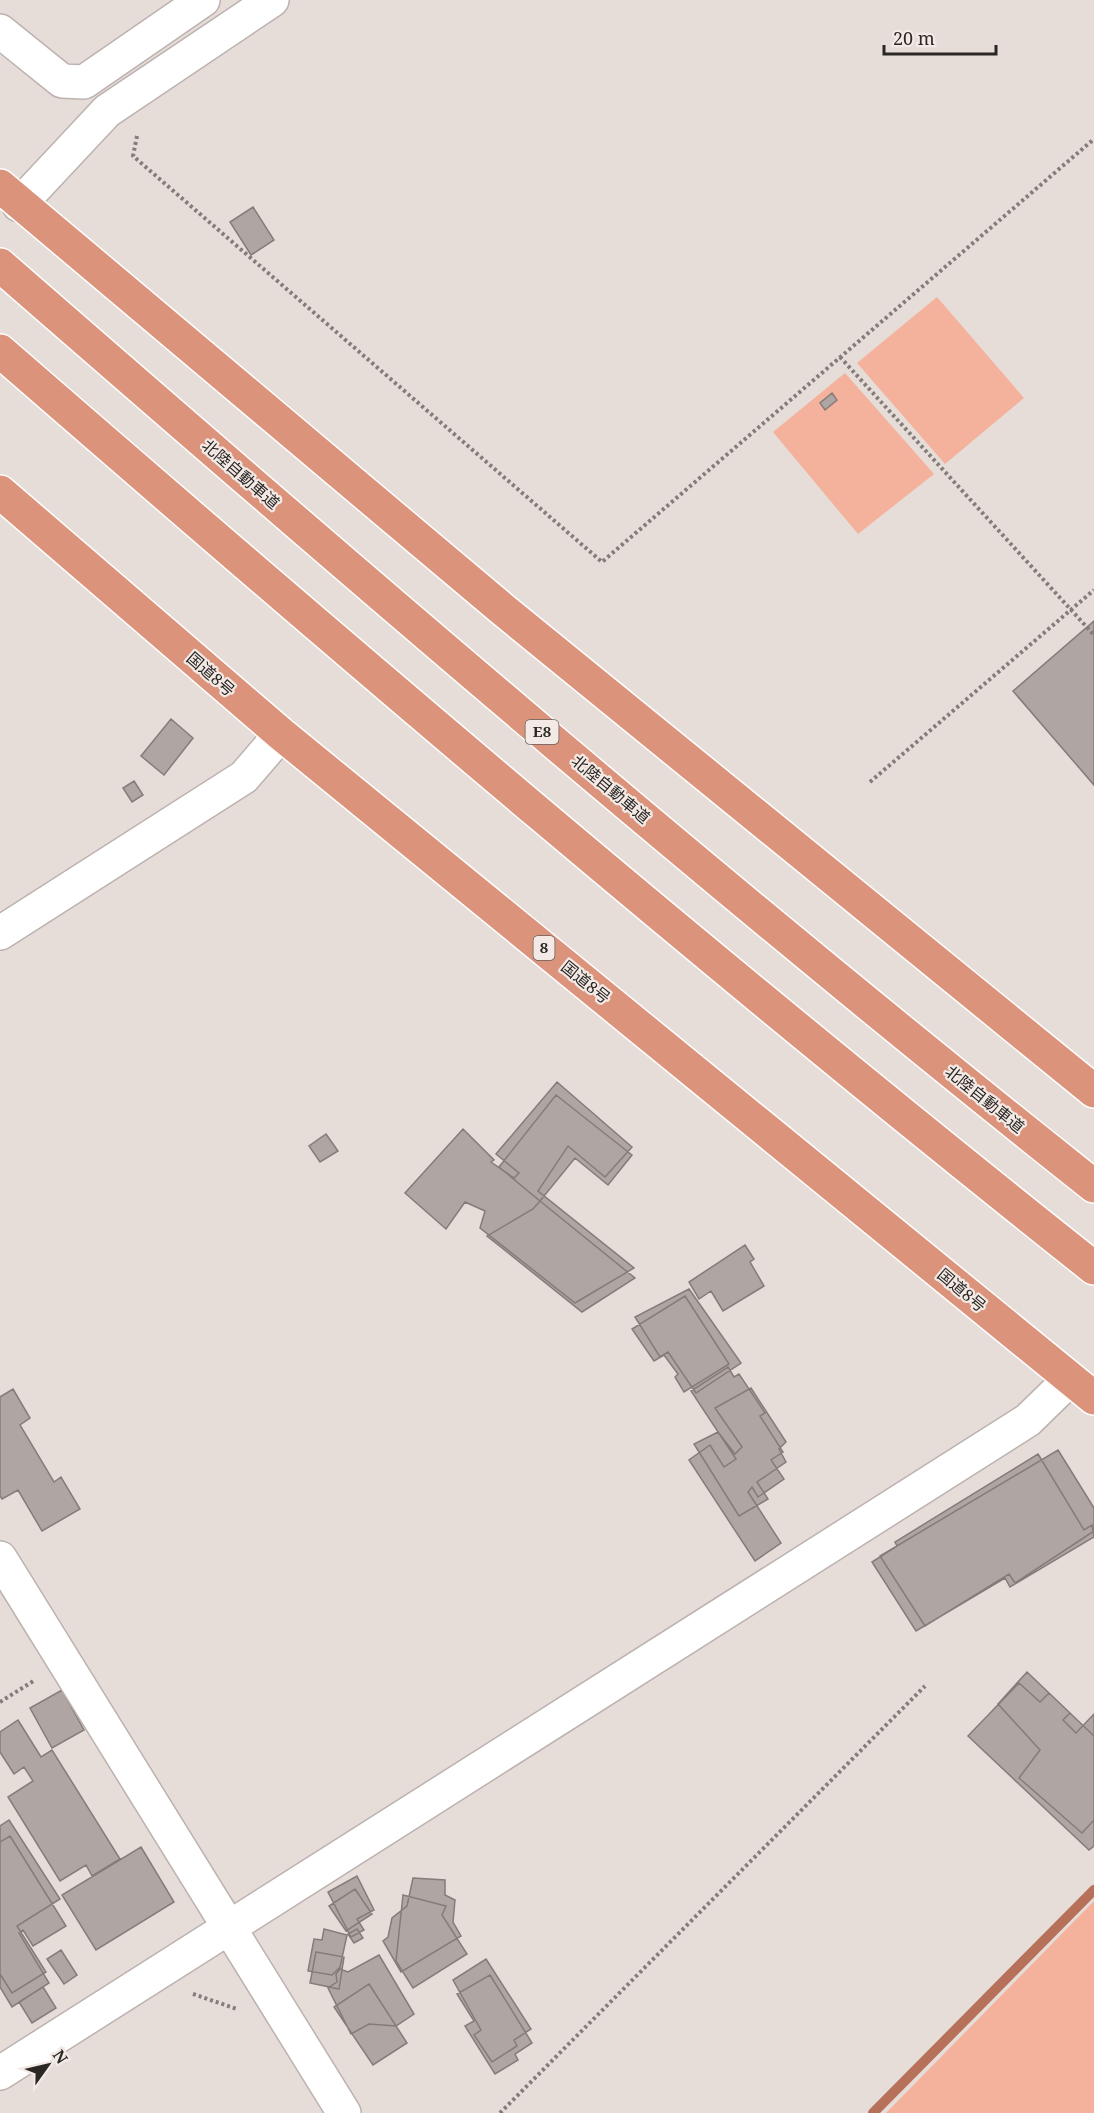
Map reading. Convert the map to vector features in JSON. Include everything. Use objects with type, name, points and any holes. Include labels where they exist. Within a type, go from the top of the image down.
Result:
[{"type":"highway","points":[[10,196],[501,608],[1094,1091]]},
{"type":"highway","name":"北陸自動車道","points":[[0,265],[218,456],[589,772],[969,1087],[1094,1186]]},
{"type":"highway","points":[[0,351],[553,825],[927,1136],[1094,1268]]},
{"type":"highway","name":"国道8号","points":[[0,492],[281,734],[1082,1389]]},
{"type":"street","points":[[0,31],[62,81],[84,82],[202,0]]},
{"type":"street","points":[[10,196],[107,111],[272,0]]},
{"type":"street","points":[[0,933],[244,777],[281,734]]},
{"type":"street","points":[[0,2073],[1028,1420],[1082,1389]]},
{"type":"street","points":[[0,1558],[344,2113]]},
{"type":"path","points":[[138,129],[133,156],[602,562],[1094,139]]},
{"type":"path","points":[[840,357],[1094,635]]},
{"type":"path","points":[[870,782],[1094,590]]},
{"type":"path","points":[[500,2113],[925,1686]]},
{"type":"path","points":[[182,1990],[243,2011]]},
{"type":"shaded area","points":[[937,297],[1024,398],[945,464],[857,363]]},
{"type":"shaded area","points":[[845,373],[934,474],[858,534],[773,432]]},
{"type":"shaded area","points":[[1094,1901],[1094,2113],[886,2113]]},
{"type":"building","points":[[253,207],[274,240],[251,255],[230,222]]},
{"type":"building","points":[[832,393],[837,400],[825,410],[820,403]]},
{"type":"building","points":[[1094,621],[1094,785],[1013,691]]},
{"type":"building","points":[[171,719],[193,738],[164,775],[141,756]]},
{"type":"building","points":[[134,781],[143,795],[132,802],[123,788]]},
{"type":"building","points":[[557,1082],[632,1147],[605,1177],[568,1146],[538,1191],[634,1268],[575,1303],[480,1228],[485,1211],[465,1202],[446,1229],[405,1193],[463,1129],[494,1160],[491,1162],[514,1178],[519,1173],[496,1154]]},
{"type":"building","points":[[556,1095],[632,1155],[608,1185],[575,1158],[540,1201],[499,1167]]},
{"type":"building","points":[[326,1134],[338,1151],[320,1162],[309,1146]]},
{"type":"building","points":[[540,1201],[635,1278],[582,1312],[487,1236],[533,1209]]},
{"type":"building","points":[[745,1245],[754,1259],[750,1262],[764,1286],[723,1311],[711,1291],[699,1299],[689,1282]]},
{"type":"building","points":[[689,1289],[741,1363],[696,1393],[668,1352],[660,1357],[635,1317]]},
{"type":"building","points":[[685,1296],[729,1364],[684,1392],[675,1377],[678,1374],[664,1355],[654,1361],[632,1329]]},
{"type":"building","points":[[728,1367],[734,1377],[739,1374],[765,1413],[760,1416],[783,1452],[771,1460],[784,1479],[758,1497],[752,1487],[748,1492],[781,1543],[755,1561],[689,1460],[710,1445],[724,1467],[736,1459],[691,1391]]},
{"type":"building","points":[[751,1388],[786,1442],[779,1449],[786,1462],[757,1482],[768,1499],[739,1516],[694,1444],[718,1432],[735,1454],[742,1447],[715,1408]]},
{"type":"building","points":[[13,1389],[30,1418],[20,1425],[54,1482],[61,1477],[80,1509],[42,1531],[18,1490],[2,1499],[0,1496],[0,1397]]},
{"type":"building","points":[[1058,1450],[1094,1508],[1094,1531],[1015,1583],[1009,1574],[925,1626],[880,1556]]},
{"type":"building","points":[[1038,1454],[1084,1530],[1092,1525],[1094,1537],[1010,1587],[1005,1578],[916,1631],[872,1562],[897,1546],[895,1542]]},
{"type":"building","points":[[1027,1672],[1094,1736],[1094,1820],[1082,1833],[1019,1778],[1040,1750],[998,1704]]},
{"type":"building","points":[[1019,1683],[1040,1702],[1049,1693],[1070,1713],[1063,1720],[1076,1733],[1094,1714],[1094,1846],[1089,1850],[968,1736]]},
{"type":"building","points":[[62,1690],[84,1730],[52,1748],[30,1708]]},
{"type":"building","points":[[18,1720],[41,1757],[52,1750],[120,1859],[92,1876],[86,1865],[60,1881],[8,1797],[33,1781],[24,1767],[14,1774],[0,1752],[0,1732]]},
{"type":"building","points":[[9,1820],[60,1899],[17,1926],[46,1972],[12,1993],[0,1974],[0,1826]]},
{"type":"building","points":[[10,1836],[66,1926],[33,1946],[23,1930],[19,1933],[49,1983],[12,2007],[0,1987],[0,1842]]},
{"type":"building","points":[[141,1847],[174,1902],[96,1950],[62,1895]]},
{"type":"building","points":[[357,1876],[374,1910],[357,1919],[364,1930],[351,1937],[328,1892]]},
{"type":"building","points":[[413,1878],[445,1880],[445,1895],[455,1900],[453,1922],[461,1936],[401,1972],[383,1941],[388,1937],[392,1918],[407,1906]]},
{"type":"building","points":[[355,1889],[372,1914],[346,1931],[329,1906]]},
{"type":"building","points":[[403,1895],[446,1906],[442,1915],[467,1954],[413,1988],[396,1961]]},
{"type":"building","points":[[324,1929],[347,1935],[340,1967],[332,1975],[308,1971],[314,1939],[322,1940]]},
{"type":"building","points":[[357,1929],[363,1938],[354,1943],[348,1934]]},
{"type":"building","points":[[61,1950],[77,1975],[64,1984],[47,1959]]},
{"type":"building","points":[[316,1952],[344,1957],[339,1989],[310,1983]]},
{"type":"building","points":[[379,1955],[414,2014],[396,2026],[369,2024],[351,2034],[328,1988],[337,1982],[336,1974],[340,1969],[348,1972]]},
{"type":"building","points":[[486,1959],[531,2029],[514,2040],[517,2046],[492,2062],[474,2035],[481,2030],[453,1980]]},
{"type":"building","points":[[490,1975],[532,2043],[515,2054],[518,2060],[495,2074],[465,2026],[474,2021],[457,1994]]},
{"type":"building","points":[[369,1984],[407,2043],[373,2065],[334,2007]]},
{"type":"building","points":[[43,1987],[56,2008],[32,2023],[19,2002]]},
{"type":"waterway","points":[[873,2113],[1094,1890]]}]
